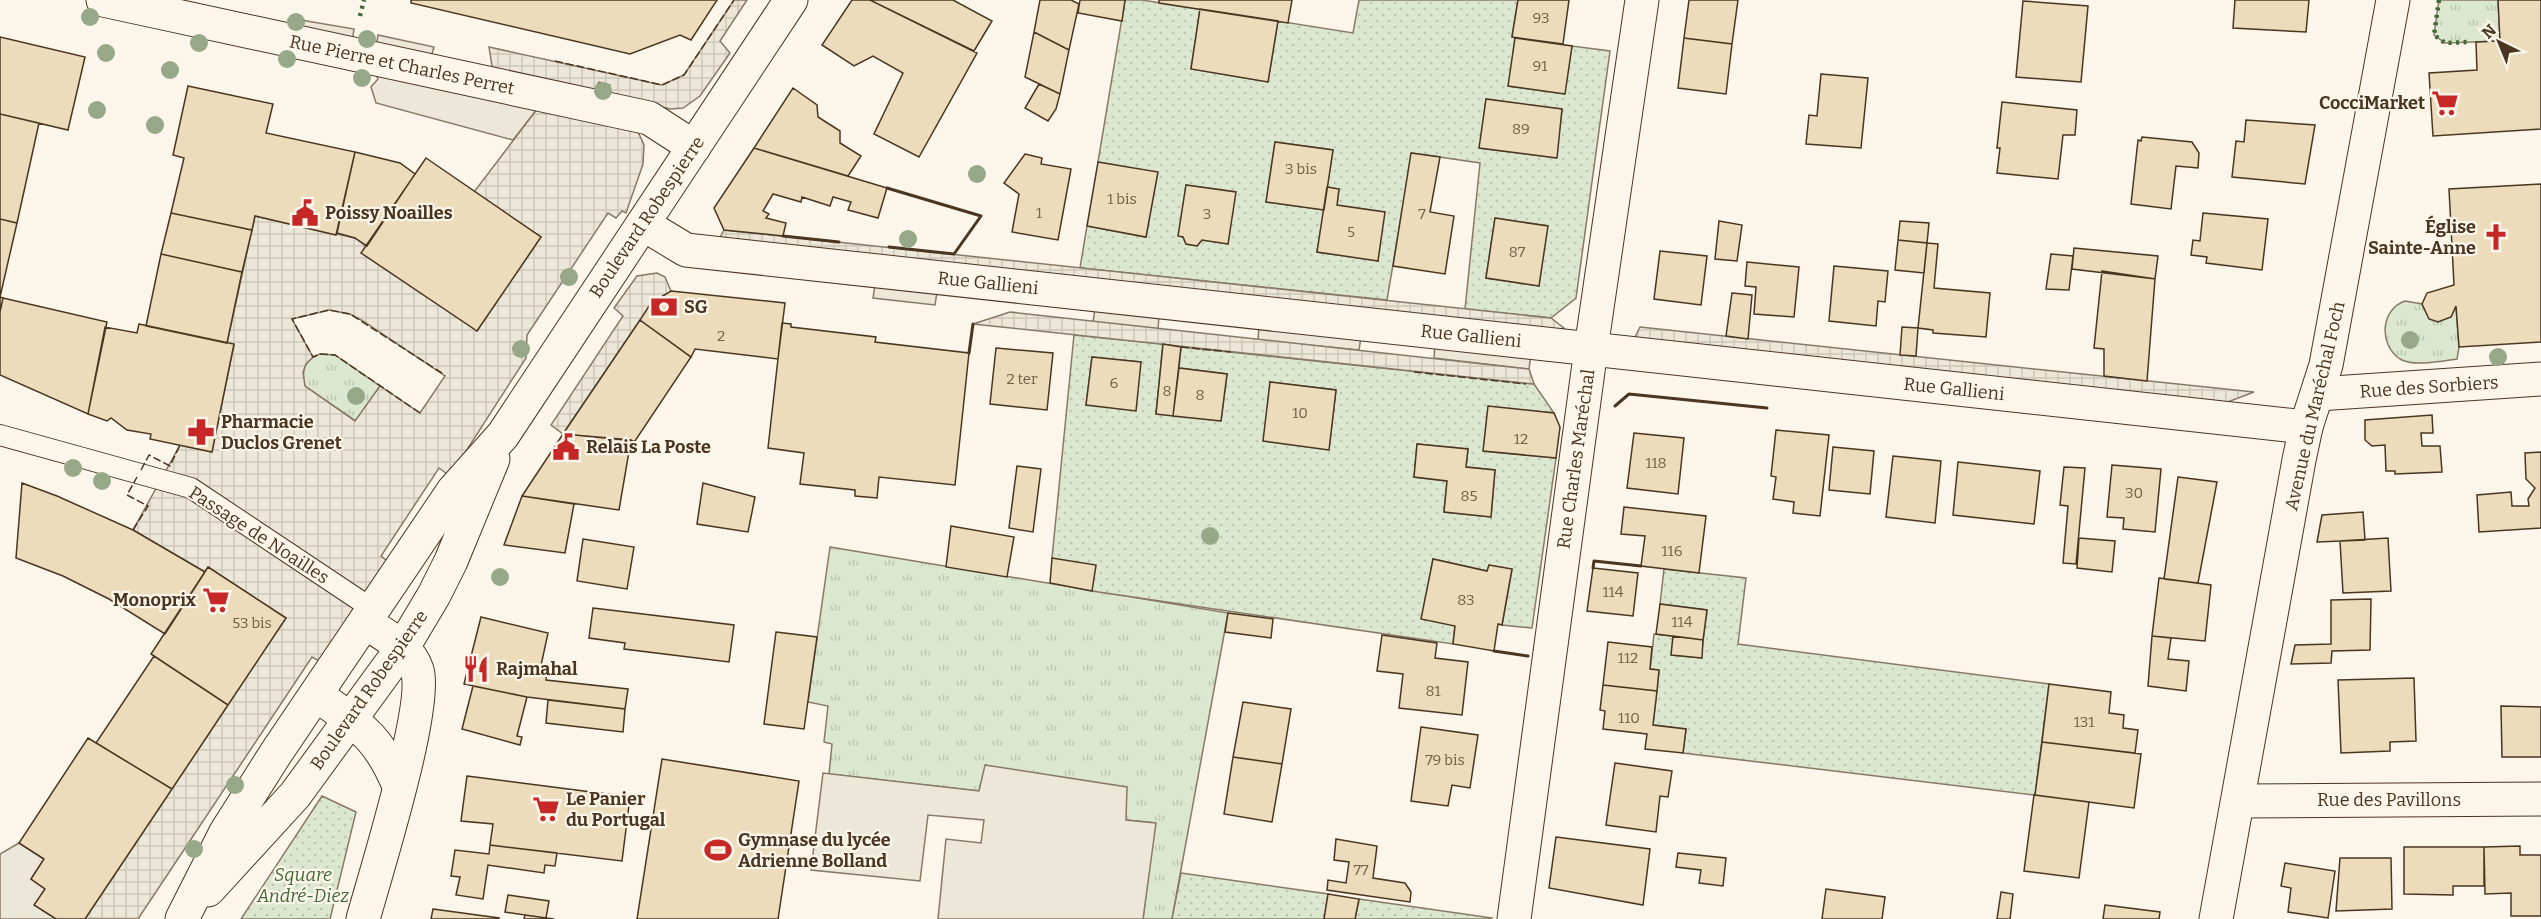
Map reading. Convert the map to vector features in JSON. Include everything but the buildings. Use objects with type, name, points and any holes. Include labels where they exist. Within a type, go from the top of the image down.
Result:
[{"type":"street","name":"Rue Pierre et Charles Perret","points":[[103,0],[649,118],[694,147]]},
{"type":"street","name":"Boulevard Robespierre","points":[[184,916],[238,812],[453,492],[503,435],[791,0]]},
{"type":"street","name":"Rue Charles Maréchal","points":[[1514,919],[1591,349],[1642,0]]},
{"type":"street","name":"Avenue du Maréchal Foch","points":[[2216,919],[2306,427],[2326,365],[2393,0]]},
{"type":"street","name":"Rue Gallieni","points":[[643,224],[686,250],[2306,427]]},
{"type":"street","name":"Rue des Sorbiers","points":[[2318,394],[2541,379]]},
{"type":"street","name":"Boulevard Robespierre","points":[[184,916],[290,802],[403,647],[451,561],[503,435]]},
{"type":"street","points":[[363,919],[409,748],[419,687],[418,672],[409,653],[370,616]]},
{"type":"street","points":[[317,695],[372,737],[388,760],[399,786]]},
{"type":"street","name":"Rue des Pavillons","points":[[2238,801],[2541,799]]},
{"type":"lane","name":"Passage de Noailles","points":[[0,435],[190,488],[370,616]]},
{"type":"green space","points":[[1125,0],[1142,0],[1200,9],[1191,69],[1268,82],[1278,21],[1353,33],[1359,0],[1518,0],[1512,36],[1515,38],[1509,86],[1564,94],[1572,46],[1610,51],[1576,298],[1551,318],[1465,309],[1480,163],[1412,153],[1387,300],[1080,268],[1087,226],[1146,237],[1157,173],[1098,162]],"holes":[[[1486,99],[1562,110],[1556,158],[1480,148]],[[1275,142],[1333,150],[1327,187],[1339,189],[1337,205],[1378,261],[1317,252],[1324,210],[1266,202]],[[1186,185],[1235,192],[1228,244],[1202,240],[1197,246],[1186,244],[1183,237],[1179,236]],[[1495,218],[1547,226],[1539,286],[1486,278]]]},
{"type":"green space","points":[[2439,0],[2498,0],[2500,41],[2445,43],[2434,35]]},
{"type":"green space","points":[[2405,301],[2422,304],[2429,318],[2451,317],[2456,306],[2459,347],[2457,359],[2412,363],[2400,359],[2393,353],[2388,345],[2385,327],[2391,311]]},
{"type":"green space","points":[[1074,335],[1163,344],[1156,413],[1221,421],[1227,374],[1179,368],[1181,347],[1534,384],[1554,413],[1488,407],[1484,451],[1556,458],[1532,628],[1502,625],[1512,569],[1489,565],[1487,571],[1433,559],[1429,582],[1455,626],[1453,644],[1092,591],[1052,558]],"holes":[[[1092,357],[1141,362],[1086,405]],[[1270,382],[1336,390],[1329,450],[1264,441]],[[1417,444],[1468,449],[1466,467],[1495,470],[1491,517],[1444,512],[1447,481],[1414,477]]]},
{"type":"green space","points":[[320,354],[335,355],[380,386],[356,421],[305,386],[305,366]]},
{"type":"green space","points":[[830,547],[1228,613],[1172,919],[1143,919],[1155,823],[1126,820],[986,765],[979,791],[829,774],[832,744],[824,742],[828,706],[808,702]]},
{"type":"green space","points":[[1664,569],[1746,578],[1738,644],[2049,684],[2035,795],[1683,753],[1686,729],[1653,725],[1659,671],[1650,669],[1654,634],[1673,636],[1672,655],[1701,658],[1707,610],[1660,604]]},
{"type":"green space","name":"Square André-Diez","points":[[322,796],[356,812],[330,919],[241,919]]},
{"type":"green space","points":[[1181,873],[1328,894],[1324,919],[1172,919]]},
{"type":"green space","points":[[1359,899],[1492,918],[1355,919]]},
{"type":"shaded area","points":[[734,0],[747,0],[720,41],[730,53],[700,96],[683,108],[671,109],[605,97],[610,85],[599,82],[592,93],[493,72],[489,47],[662,85],[684,75]]},
{"type":"shaded area","points":[[301,20],[354,29],[352,42],[298,30]]},
{"type":"shaded area","points":[[378,35],[434,47],[431,57],[376,47]]},
{"type":"shaded area","points":[[373,70],[541,104],[513,140],[376,103],[371,87],[378,79]]},
{"type":"shaded area","points":[[541,104],[634,128],[644,145],[643,164],[626,213],[622,211],[616,218],[608,213],[527,335],[526,358],[450,476],[439,468],[381,556],[390,563],[325,664],[312,657],[138,919],[85,919],[286,618],[208,567],[205,572],[133,530],[180,445],[212,451],[234,345],[227,343],[255,216],[355,238],[477,331],[541,237],[474,192]],"holes":[[[329,310],[350,314],[445,376],[420,413],[380,386],[355,421],[305,386],[303,372],[306,364],[313,357],[292,319]]]},
{"type":"shaded area","points":[[724,230],[1551,318],[1564,328],[1555,330],[718,241]]},
{"type":"shaded area","points":[[657,273],[665,277],[671,291],[640,320],[563,434],[551,425],[623,316],[614,308],[637,276]]},
{"type":"shaded area","points":[[875,285],[937,292],[935,305],[873,298]]},
{"type":"shaded area","points":[[1095,309],[1159,316],[1158,329],[1093,322]]},
{"type":"shaded area","points":[[1010,312],[1529,369],[1534,384],[973,324]]},
{"type":"shaded area","points":[[1259,326],[1361,337],[1359,350],[1258,340]]},
{"type":"shaded area","points":[[1640,327],[2254,392],[2225,403],[1634,339]]},
{"type":"shaded area","points":[[1435,345],[1531,355],[1529,369],[1434,358]]},
{"type":"shaded area","points":[[985,765],[1127,787],[1126,820],[1156,823],[1143,919],[938,919],[946,839],[981,843],[984,820],[928,815],[920,881],[811,870],[823,773],[979,791]]},
{"type":"shaded area","points":[[19,843],[44,859],[31,879],[45,889],[35,905],[56,919],[0,919],[0,854]]},
{"type":"hedge","points":[[360,16],[364,0]]},
{"type":"hedge","points":[[2439,0],[2434,35],[2445,43],[2469,42]]},
{"type":"fence","points":[[555,61],[662,85],[684,75],[734,0]]},
{"type":"fence","points":[[420,413],[335,355],[320,354],[313,357],[292,319],[329,310],[350,314],[445,375]]},
{"type":"fence","points":[[1181,347],[1231,352]]},
{"type":"fence","points":[[1414,372],[1526,384]]},
{"type":"fence","points":[[141,470],[149,455],[170,466],[180,445]]},
{"type":"fence","points":[[133,530],[148,506],[127,495],[137,477]]},
{"type":"wall","points":[[887,188],[981,216],[954,254],[889,247]]},
{"type":"wall","points":[[783,236],[839,242]]},
{"type":"wall","points":[[969,353],[973,324]]},
{"type":"wall","points":[[1615,406],[1629,394],[1767,408]]},
{"type":"wall","points":[[1593,568],[1594,561],[1641,566]]},
{"type":"wall","points":[[1494,651],[1528,656]]},
{"type":"place","name":"CocciMarket","points":[[2445,103]]},
{"type":"place","name":"Poissy Noailles","points":[[305,213]]},
{"type":"place","name":"Église Sainte-Anne","points":[[2496,237]]},
{"type":"place","name":"SG","points":[[664,307]]},
{"type":"place","name":"Pharmacie Duclos Grenet","points":[[201,432]]},
{"type":"place","name":"Relais La Poste","points":[[566,447]]},
{"type":"place","name":"Monoprix","points":[[216,600]]},
{"type":"place","name":"Rajmahal","points":[[476,669]]},
{"type":"place","name":"Le Panier du Portugal","points":[[546,809]]},
{"type":"place","name":"Gymnase du lycée Adrienne Bolland","points":[[718,850]]}]
